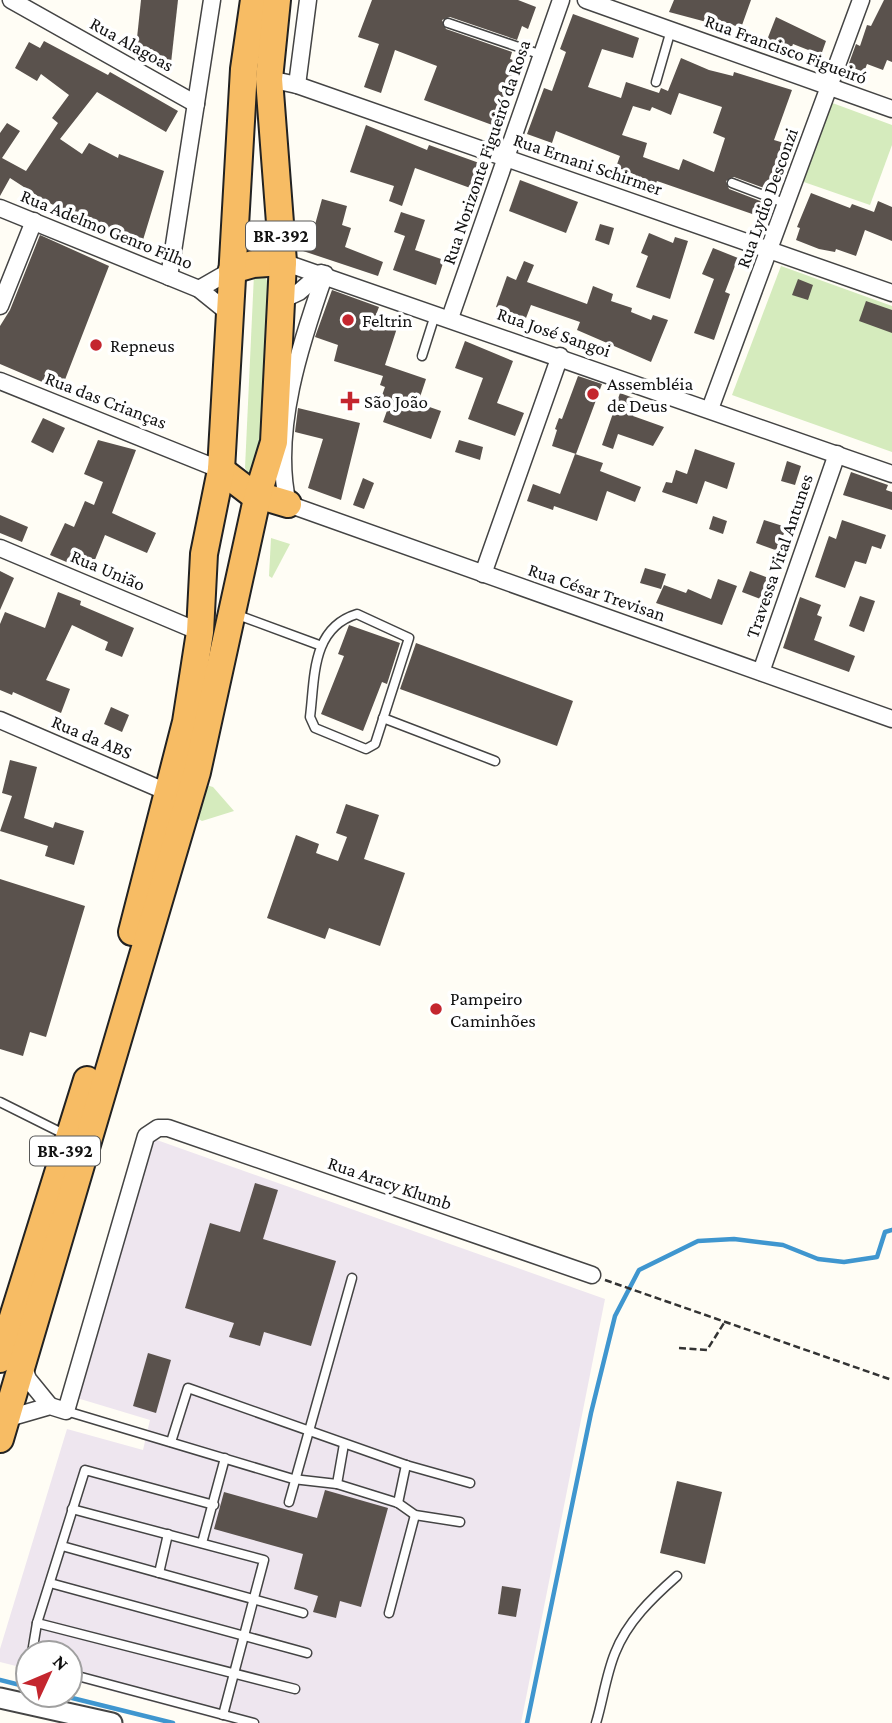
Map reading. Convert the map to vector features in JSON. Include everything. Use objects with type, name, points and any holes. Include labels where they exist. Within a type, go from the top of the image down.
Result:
[{"type":"highway","name":"BR-392","points":[[11,1360],[186,811],[253,525],[246,479],[232,322],[232,270],[244,69],[254,0]]},
{"type":"highway","name":"BR-392","points":[[3,1429],[11,1360],[70,1136],[129,942],[186,722],[200,632],[204,554],[246,479],[274,442],[279,391],[284,262],[269,79],[277,0]]},
{"type":"highway","name":"BR-392","points":[[232,270],[253,264],[284,262]]},
{"type":"street","name":"Rua Alagoas","points":[[11,0],[196,104]]},
{"type":"street","points":[[169,276],[212,0]]},
{"type":"street","points":[[297,85],[309,0]]},
{"type":"street","name":"Rua Norizonte Figueiró da Rosa","points":[[443,315],[506,157],[561,0]]},
{"type":"street","name":"Rua Francisco Figueiró","points":[[586,0],[892,109]]},
{"type":"street","name":"Rua Lydio Desconzi","points":[[710,409],[771,250],[861,0]]},
{"type":"street","name":"Rua Ernani Schirmer","points":[[269,79],[297,85],[892,293]]},
{"type":"street","name":"Rua Adelmo Genro Filho","points":[[0,208],[199,289],[230,314],[232,322]]},
{"type":"street","points":[[0,306],[34,221]]},
{"type":"street","name":"Rua José Sangoi","points":[[284,262],[443,315],[892,474]]},
{"type":"street","name":"Rua Adelmo Genro Filho","points":[[199,289],[232,270]]},
{"type":"street","points":[[282,300],[299,292],[323,274]]},
{"type":"street","points":[[246,479],[283,482],[288,404],[300,344],[323,274]]},
{"type":"street","points":[[483,574],[560,356]]},
{"type":"street","name":"Rua das Crianças","points":[[0,381],[246,479]]},
{"type":"street","name":"Travessa Vital Antunes","points":[[761,672],[836,454]]},
{"type":"street","name":"Rua César Trevisan","points":[[246,479],[483,574],[892,719]]},
{"type":"street","name":"Rua União","points":[[0,548],[200,632]]},
{"type":"street","name":"Rua da ABS","points":[[0,720],[167,792]]},
{"type":"street","name":"Rua Aracy Klumb","points":[[58,1409],[146,1136],[158,1128],[168,1128],[592,1275]]},
{"type":"street","points":[[3,1429],[58,1409],[11,1360]]},
{"type":"street","points":[[0,1698],[112,1723]]},
{"type":"lane","points":[[448,23],[542,55]]},
{"type":"lane","points":[[656,82],[671,30]]},
{"type":"lane","points":[[732,183],[787,204]]},
{"type":"lane","points":[[422,356],[443,315]]},
{"type":"lane","points":[[232,613],[319,645]]},
{"type":"lane","points":[[357,614],[409,638],[375,744],[366,749],[315,728],[310,717],[319,645],[339,623],[357,614]]},
{"type":"lane","points":[[383,718],[495,761]]},
{"type":"lane","points":[[0,1102],[70,1136]]},
{"type":"lane","points":[[289,1503],[293,1479],[352,1278]]},
{"type":"lane","points":[[171,1442],[188,1388],[406,1465],[470,1483]]},
{"type":"lane","points":[[58,1409],[293,1479],[337,1484],[398,1503],[415,1515],[460,1521]]},
{"type":"lane","points":[[337,1484],[344,1444]]},
{"type":"lane","points":[[202,1544],[225,1458]]},
{"type":"lane","points":[[398,1503],[406,1465]]},
{"type":"lane","points":[[34,1639],[85,1470],[214,1504]]},
{"type":"lane","points":[[72,1509],[264,1560],[223,1715]]},
{"type":"lane","points":[[389,1613],[415,1515]]},
{"type":"lane","points":[[159,1573],[168,1534]]},
{"type":"lane","points":[[62,1546],[303,1613]]},
{"type":"lane","points":[[596,1723],[614,1654],[627,1629],[652,1598],[677,1576]]},
{"type":"lane","points":[[50,1583],[307,1653]]},
{"type":"lane","points":[[37,1623],[295,1689]]},
{"type":"lane","points":[[84,1678],[254,1723]]},
{"type":"path","points":[[592,1275],[892,1380]]},
{"type":"path","points":[[679,1348],[707,1350],[724,1321]]},
{"type":"shaded area","points":[[154,1139],[605,1299],[521,1723],[231,1723],[84,1684],[84,1639],[14,1639],[14,1666],[0,1662],[0,1649],[67,1429],[143,1450],[150,1420],[77,1398]]},
{"type":"green space","points":[[827,101],[892,125],[892,145],[870,205],[801,181]]},
{"type":"green space","points":[[255,224],[262,224],[273,258],[253,259]]},
{"type":"green space","points":[[781,266],[892,306],[892,452],[732,395]]},
{"type":"green space","points":[[262,272],[269,284],[266,427],[254,473],[249,474],[245,468],[254,274]]},
{"type":"green space","points":[[271,538],[290,544],[272,578],[269,576]]},
{"type":"green space","points":[[206,785],[213,787],[234,811],[202,821],[195,817]]},
{"type":"building","points":[[141,0],[178,0],[171,63],[135,57]]},
{"type":"building","points":[[372,0],[518,0],[536,7],[528,29],[522,26],[517,40],[450,17],[442,20],[446,29],[512,52],[510,59],[516,61],[495,126],[424,100],[437,66],[395,50],[381,93],[364,87],[379,44],[358,37]]},
{"type":"building","points":[[674,0],[751,0],[741,28],[716,19],[714,24],[669,12]]},
{"type":"building","points":[[884,0],[892,0],[892,62],[887,60],[883,70],[867,64],[864,72],[848,66],[856,44],[860,46],[867,25],[871,26]]},
{"type":"building","points":[[573,14],[639,38],[633,58],[602,49],[588,87],[621,98],[626,82],[659,93],[661,88],[668,91],[681,58],[709,70],[733,76],[734,72],[792,90],[774,140],[784,143],[773,187],[768,186],[767,189],[734,177],[726,181],[729,189],[763,202],[758,216],[657,181],[655,185],[635,178],[636,175],[616,167],[620,156],[556,131],[552,143],[527,134],[544,88],[552,91],[566,52],[560,49]],"holes":[[[679,93],[722,107],[713,133],[725,138],[714,172],[683,159],[679,170],[643,157],[647,143],[622,135],[633,106],[650,111],[652,107],[671,115]]]},
{"type":"building","points":[[776,17],[826,41],[821,55],[793,44],[791,49],[767,40]]},
{"type":"building","points":[[44,41],[108,75],[110,72],[178,111],[166,132],[97,92],[60,139],[82,154],[89,143],[118,158],[119,154],[164,171],[143,240],[106,229],[47,202],[10,178],[0,196],[0,133],[7,123],[20,131],[2,158],[26,171],[58,123],[52,118],[69,95],[41,74],[37,81],[15,68],[29,42],[40,48]]},
{"type":"building","points":[[366,125],[427,150],[429,145],[482,164],[473,189],[415,168],[402,206],[389,201],[394,186],[350,172]]},
{"type":"building","points":[[520,180],[578,202],[566,233],[509,211]]},
{"type":"building","points":[[811,193],[850,208],[852,204],[874,212],[878,201],[892,207],[892,241],[865,230],[856,256],[836,249],[835,252],[819,249],[796,240],[800,228],[797,227]]},
{"type":"building","points":[[322,199],[347,206],[342,225],[351,228],[345,247],[383,262],[378,276],[303,251],[310,231],[313,232]]},
{"type":"building","points":[[401,212],[425,220],[415,250],[444,260],[436,285],[393,270],[405,236],[394,232]]},
{"type":"building","points":[[600,224],[614,228],[609,245],[595,240]]},
{"type":"building","points":[[649,233],[673,243],[675,237],[688,241],[670,299],[636,287],[648,256],[641,253]]},
{"type":"building","points":[[40,235],[109,266],[61,390],[0,364],[0,326],[10,310]]},
{"type":"building","points":[[713,248],[738,258],[725,292],[730,294],[714,340],[694,333],[714,279],[702,274]]},
{"type":"building","points":[[524,261],[534,265],[527,282],[587,304],[593,286],[613,294],[611,301],[632,308],[631,312],[651,320],[653,315],[668,320],[651,362],[577,330],[580,322],[531,305],[526,318],[496,307],[507,276],[516,280]]},
{"type":"building","points":[[798,279],[813,285],[808,300],[792,295]]},
{"type":"building","points":[[332,290],[379,307],[374,320],[397,328],[385,365],[426,379],[418,403],[441,411],[431,439],[383,422],[389,405],[380,401],[385,387],[380,385],[383,376],[334,361],[338,345],[315,337]]},
{"type":"building","points":[[866,301],[892,310],[892,333],[859,321]]},
{"type":"building","points":[[465,341],[513,361],[497,403],[524,413],[515,436],[468,419],[483,378],[455,368]]},
{"type":"building","points":[[578,376],[602,384],[576,454],[552,446],[559,418],[562,419]]},
{"type":"building","points":[[620,393],[639,400],[633,416],[664,427],[653,446],[618,434],[613,449],[602,445]]},
{"type":"building","points":[[298,408],[360,423],[341,500],[308,488],[323,439],[295,432]]},
{"type":"building","points":[[43,418],[65,428],[53,453],[31,442]]},
{"type":"building","points":[[98,440],[136,450],[112,513],[156,533],[147,553],[105,535],[90,572],[50,555],[65,523],[74,527],[85,501],[94,505],[103,482],[84,474]]},
{"type":"building","points":[[459,440],[483,447],[480,460],[455,452]]},
{"type":"building","points":[[695,449],[735,463],[727,489],[705,481],[697,504],[662,492],[666,482],[672,483],[676,470],[687,474]]},
{"type":"building","points":[[575,454],[603,463],[600,471],[641,487],[635,502],[607,491],[597,521],[554,506],[553,510],[527,501],[533,484],[560,494]]},
{"type":"building","points":[[787,461],[801,466],[795,485],[781,481]]},
{"type":"building","points":[[851,472],[888,485],[886,490],[892,492],[892,510],[843,495]]},
{"type":"building","points":[[363,478],[374,483],[364,509],[353,505]]},
{"type":"building","points":[[0,515],[28,527],[22,542],[0,533]]},
{"type":"building","points":[[713,516],[727,521],[723,534],[709,529]]},
{"type":"building","points":[[764,520],[786,527],[778,551],[756,543]]},
{"type":"building","points":[[842,520],[886,535],[881,549],[872,546],[866,564],[855,561],[845,588],[815,577],[829,536],[836,539]]},
{"type":"building","points":[[645,568],[666,574],[661,589],[640,583]]},
{"type":"building","points":[[0,571],[14,578],[0,610]]},
{"type":"building","points":[[750,571],[771,579],[763,600],[742,592]]},
{"type":"building","points":[[718,579],[737,586],[722,625],[656,603],[664,585],[686,593],[688,589],[711,599]]},
{"type":"building","points":[[58,592],[81,601],[80,605],[134,628],[122,657],[105,650],[108,642],[72,625],[46,680],[70,689],[61,713],[13,692],[12,695],[0,690],[0,624],[5,612],[45,628]]},
{"type":"building","points":[[860,596],[875,601],[864,632],[849,626]]},
{"type":"building","points":[[800,597],[821,605],[817,615],[822,617],[814,640],[855,656],[849,672],[783,648]]},
{"type":"building","points":[[349,625],[400,643],[387,684],[382,682],[363,731],[321,714],[344,656],[338,654]]},
{"type":"building","points":[[416,643],[573,701],[557,746],[400,689]]},
{"type":"building","points":[[111,707],[129,715],[122,732],[104,724]]},
{"type":"building","points":[[10,760],[37,767],[24,818],[53,828],[55,822],[84,831],[74,865],[45,856],[48,846],[0,831],[12,796],[2,793]]},
{"type":"building","points":[[346,804],[379,815],[364,859],[405,873],[380,946],[329,928],[325,939],[267,918],[296,835],[319,844],[316,853],[338,861],[347,837],[336,833]]},
{"type":"building","points":[[0,879],[85,906],[46,1037],[30,1032],[23,1056],[0,1049]]},
{"type":"building","points":[[255,1183],[278,1190],[263,1239],[336,1261],[311,1346],[264,1332],[260,1346],[229,1337],[234,1323],[185,1308],[210,1223],[240,1232]]},
{"type":"building","points":[[148,1353],[171,1360],[156,1413],[133,1406]]},
{"type":"building","points":[[677,1481],[722,1492],[705,1564],[660,1553]]},
{"type":"building","points":[[325,1490],[388,1508],[361,1607],[340,1601],[336,1618],[313,1612],[318,1596],[294,1589],[303,1554],[214,1529],[224,1492],[317,1518]]},
{"type":"building","points":[[502,1586],[521,1589],[516,1617],[498,1614]]},
{"type":"waterway","points":[[527,1723],[591,1413],[615,1316],[639,1270],[698,1241],[734,1239],[783,1245],[818,1259],[844,1262],[877,1257],[885,1232],[892,1230]]},
{"type":"waterway","points":[[0,1680],[14,1684]]},
{"type":"waterway","points":[[84,1701],[173,1723]]},
{"type":"place","name":"Feltrin","points":[[348,320]]},
{"type":"place","name":"Repneus","points":[[96,345]]},
{"type":"place","name":"Assembléia de Deus","points":[[593,394]]},
{"type":"place","name":"São João","points":[[350,401]]},
{"type":"place","name":"Pampeiro Caminhões","points":[[436,1009]]}]
